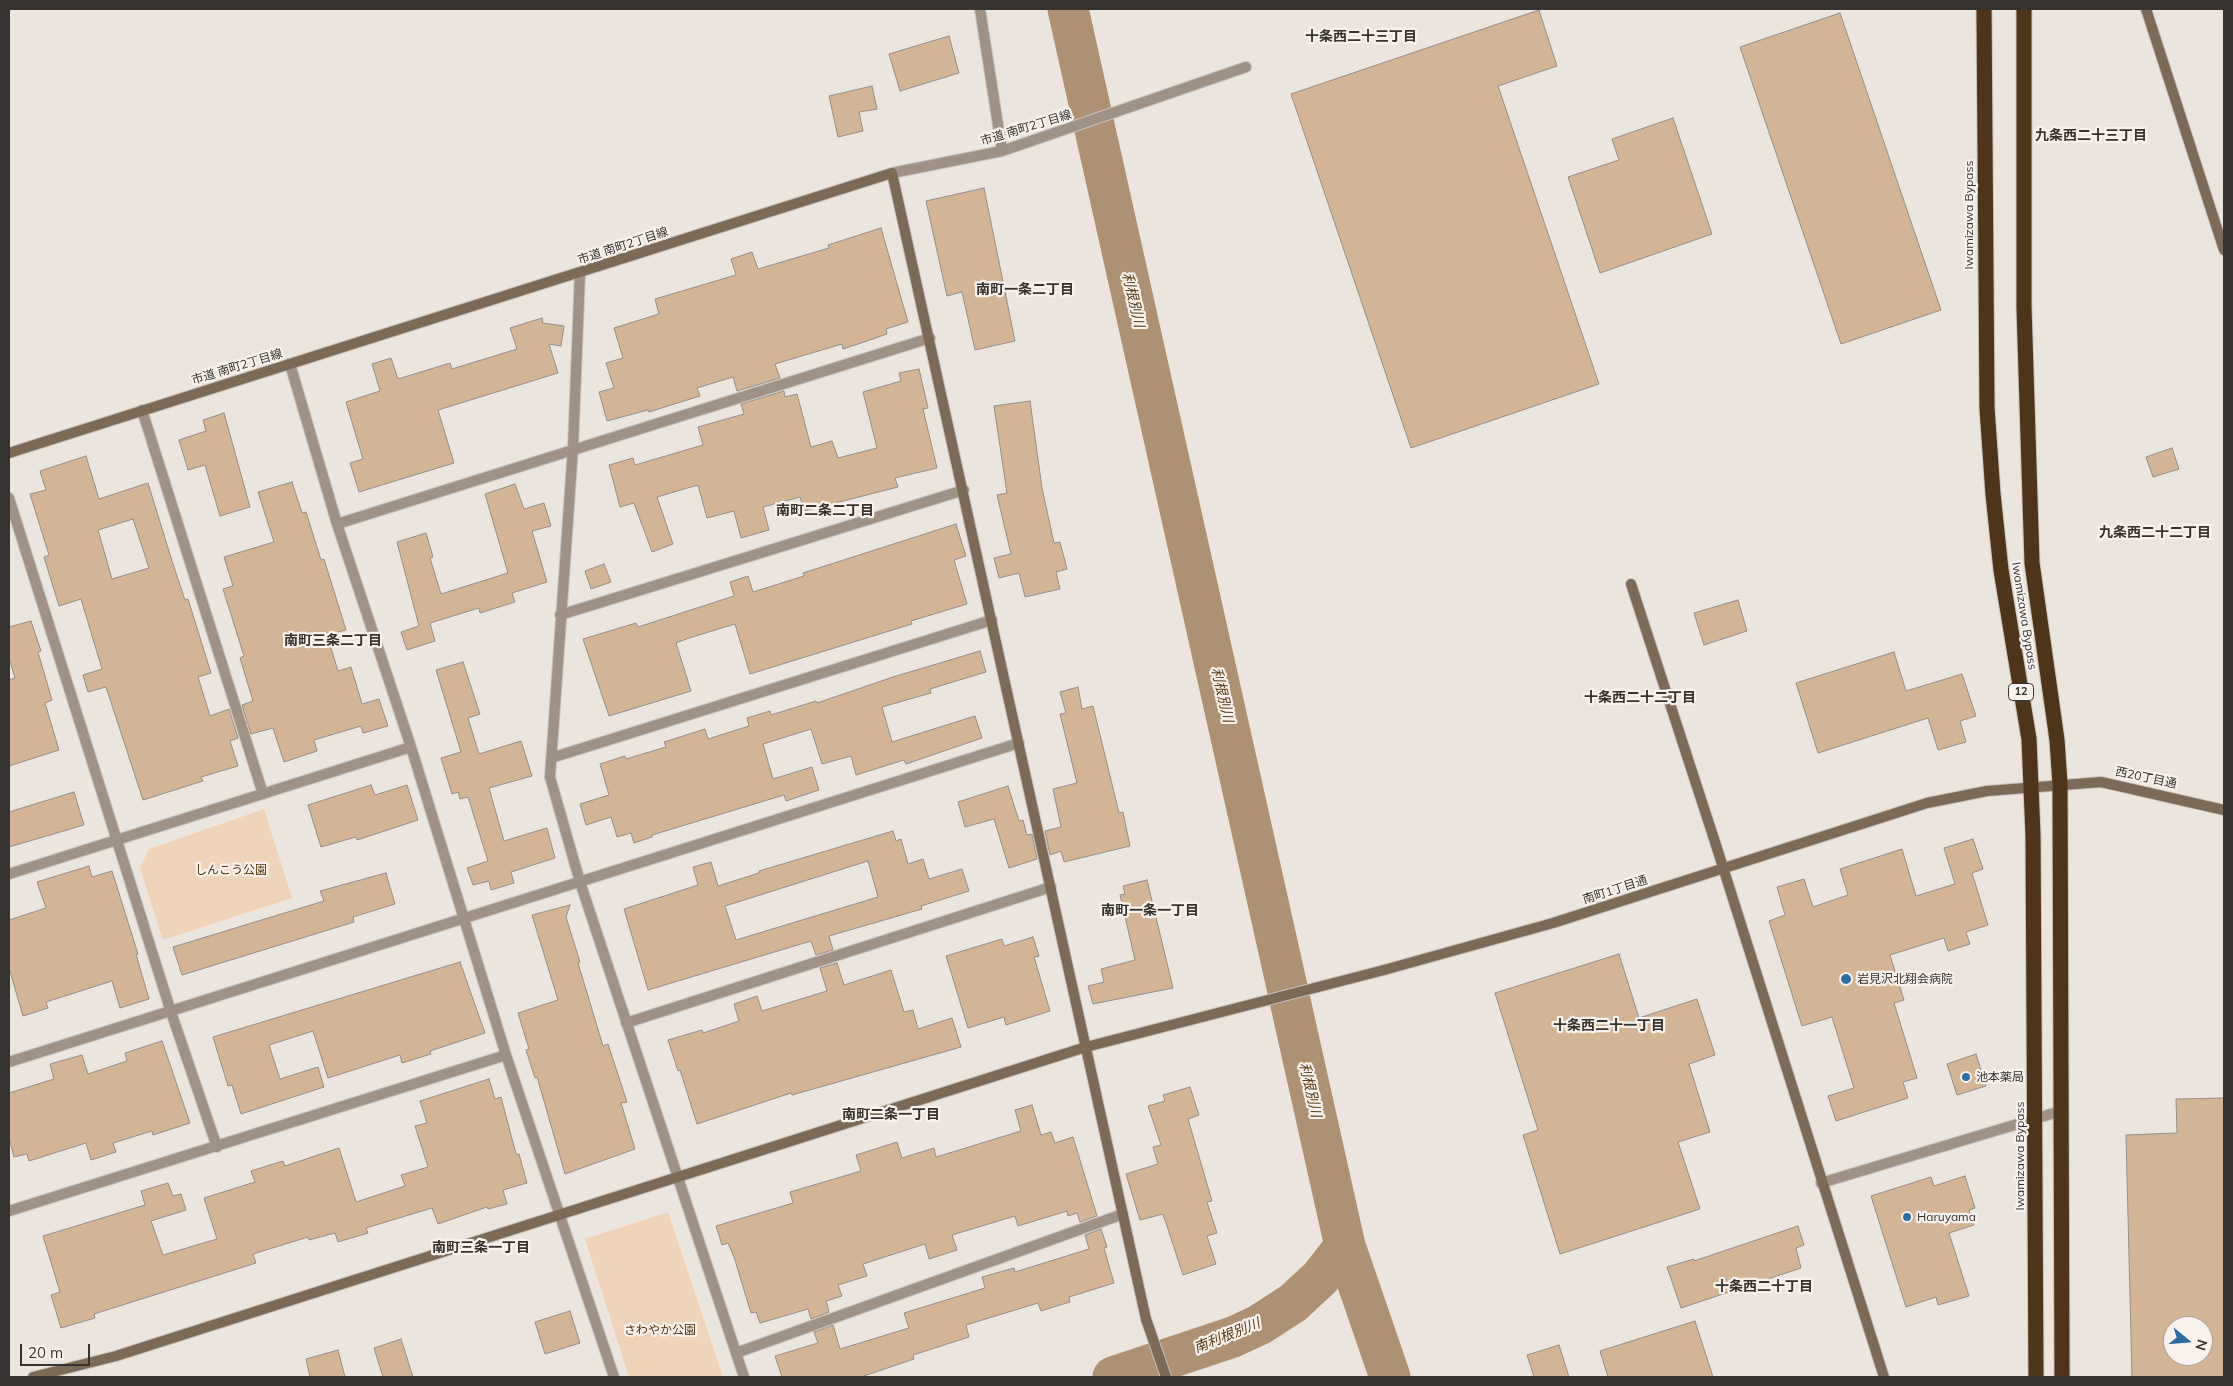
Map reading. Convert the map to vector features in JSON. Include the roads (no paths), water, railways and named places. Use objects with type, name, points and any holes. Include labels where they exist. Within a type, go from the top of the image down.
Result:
[{"type":"highway","name":"Iwamizawa Bypass","points":[[1984,9],[1987,408],[2000,561],[2029,739],[2031,787],[2036,1117],[2036,1377]]},
{"type":"highway","name":"Iwamizawa Bypass","points":[[2024,9],[2024,326],[2031,553],[2058,740],[2060,784],[2062,1377]]},
{"type":"street","points":[[980,9],[1002,151]]},
{"type":"street","points":[[2146,9],[2224,250]]},
{"type":"street","name":"市道 南町2丁目線","points":[[9,454],[142,410],[892,173],[1002,151],[1246,67]]},
{"type":"street","points":[[892,173],[964,490],[1146,1319],[1166,1377]]},
{"type":"street","points":[[580,273],[573,448],[550,777],[580,882],[744,1377]]},
{"type":"street","points":[[337,524],[573,448],[930,338]]},
{"type":"street","points":[[290,364],[337,524],[411,747],[506,1054],[558,1216],[614,1377]]},
{"type":"street","points":[[142,410],[263,794]]},
{"type":"street","points":[[560,615],[964,490]]},
{"type":"street","points":[[9,498],[171,1012],[217,1147]]},
{"type":"street","points":[[1631,584],[1724,868],[1821,1183],[1884,1377]]},
{"type":"street","points":[[551,758],[992,620]]},
{"type":"street","points":[[9,1062],[1019,743]]},
{"type":"street","points":[[9,874],[411,747]]},
{"type":"street","name":"西20丁目通","points":[[2031,787],[2101,782],[2121,785],[2224,810]]},
{"type":"street","name":"南町1丁目通","points":[[33,1377],[116,1356],[1086,1047],[1384,970],[1554,923],[1927,803],[1987,791],[2031,787]]},
{"type":"street","points":[[626,1023],[1051,887]]},
{"type":"street","points":[[9,1211],[217,1147],[506,1054]]},
{"type":"street","points":[[1821,1183],[2061,1111]]},
{"type":"street","points":[[736,1353],[1123,1214]]},
{"type":"waterway","name":"利根別川","points":[[1068,9],[1345,1246],[1390,1377]]},
{"type":"waterway","name":"南利根別川","points":[[1113,1377],[1233,1337],[1259,1325],[1293,1303],[1320,1278],[1345,1246]]},
{"type":"place","name":"岩見沢北翔会病院","points":[[1846,979]]},
{"type":"place","name":"池本薬局","points":[[1966,1077]]},
{"type":"place","name":"Haruyama","points":[[1907,1217]]},
{"type":"district","name":"十条西二十三丁目","points":[[1361,37]]},
{"type":"district","name":"九条西二十三丁目","points":[[2091,136]]},
{"type":"district","name":"南町一条二丁目","points":[[1025,290]]},
{"type":"district","name":"南町二条二丁目","points":[[825,511]]},
{"type":"district","name":"九条西二十二丁目","points":[[2155,533]]},
{"type":"district","name":"南町三条二丁目","points":[[333,641]]},
{"type":"district","name":"十条西二十二丁目","points":[[1640,698]]},
{"type":"district","name":"南町一条一丁目","points":[[1150,911]]},
{"type":"district","name":"十条西二十一丁目","points":[[1609,1026]]},
{"type":"district","name":"南町二条一丁目","points":[[891,1115]]},
{"type":"district","name":"南町三条一丁目","points":[[481,1248]]},
{"type":"district","name":"十条西二十丁目","points":[[1764,1287]]},
{"type":"park label","name":"しんこう公園","points":[[231,870]]},
{"type":"park label","name":"さわやか公園","points":[[660,1330]]}]
